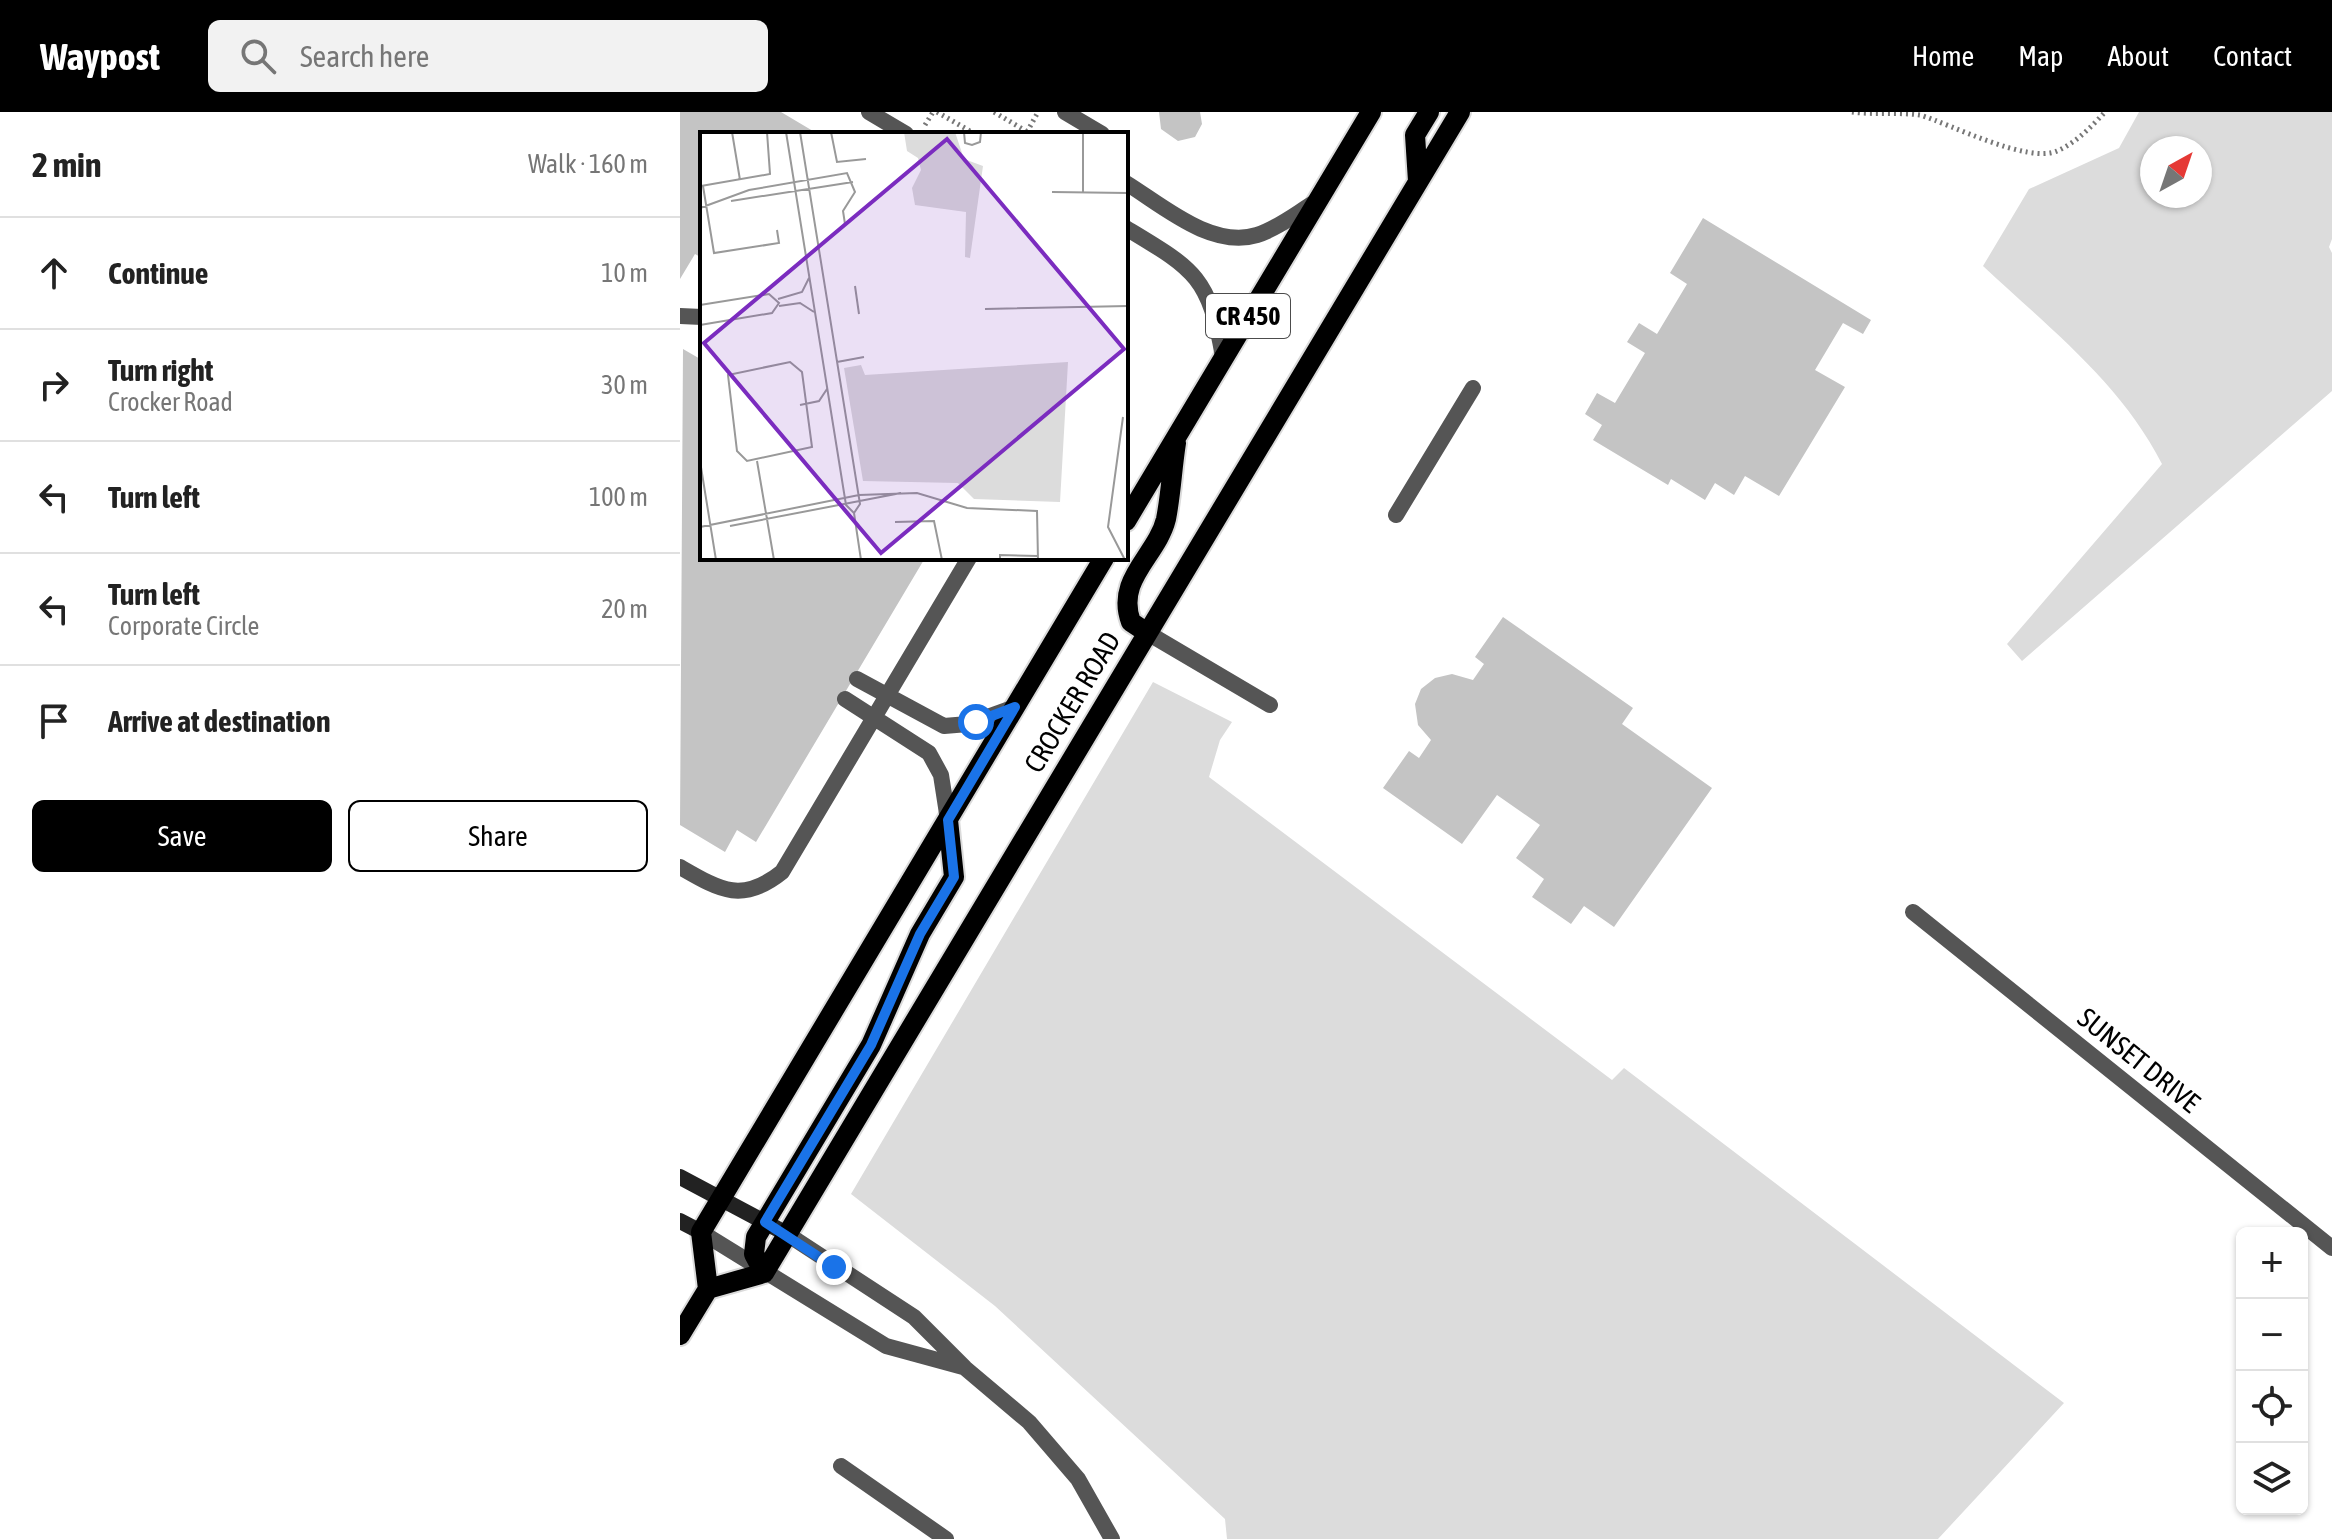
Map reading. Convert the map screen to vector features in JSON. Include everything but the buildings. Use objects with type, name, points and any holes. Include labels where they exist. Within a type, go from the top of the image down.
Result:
[{"type":"main road","name":"CR 450","points":[[1128,518],[1371,112]]},
{"type":"main road","points":[[1418,181],[1415,135],[1429,112]]},
{"type":"main road","name":"CROCKER ROAD","points":[[764,1273],[1460,112]]},
{"type":"main road","points":[[1146,632],[1131,622],[1126,600],[1134,574],[1165,522],[1177,435]]},
{"type":"main road","name":"CROCKER ROAD","points":[[701,1232],[1103,560]]},
{"type":"main road","points":[[708,1289],[764,1273],[753,1245],[871,1045],[920,934],[954,877],[948,820]]},
{"type":"main road","points":[[680,1335],[708,1289],[701,1232]]},
{"type":"street","points":[[869,112],[903,132]]},
{"type":"street","points":[[1065,112],[1099,132]]},
{"type":"street","points":[[1128,184],[1205,230],[1238,237],[1260,234],[1319,200]]},
{"type":"street","points":[[1128,229],[1175,257],[1195,275],[1212,302],[1223,357]]},
{"type":"street","points":[[680,316],[700,317]]},
{"type":"street","points":[[1396,515],[1473,388]]},
{"type":"street","points":[[680,867],[731,891],[759,888],[789,863],[968,560]]},
{"type":"street","points":[[1146,632],[1270,705]]},
{"type":"street","points":[[857,679],[936,724],[952,727],[1015,707]]},
{"type":"street","points":[[845,699],[916,741],[933,758],[941,775],[948,820]]},
{"type":"street","name":"SUNSET DRIVE","points":[[1913,912],[2332,1248]]},
{"type":"street","points":[[680,1177],[787,1234],[914,1317],[1055,1449],[1100,1514],[1112,1539]]},
{"type":"street","points":[[680,1221],[886,1346],[965,1368]]},
{"type":"street","points":[[841,1466],[946,1539]]},
{"type":"path","points":[[937,112],[972,132]]},
{"type":"path","points":[[994,112],[1027,132]]},
{"type":"path","points":[[1029,132],[1038,112]]},
{"type":"path","points":[[1852,112],[1917,114],[1989,142],[2027,151],[2055,153],[2089,130],[2105,112]]},
{"type":"shaded area","points":[[2139,112],[2332,112],[2332,239],[2329,247],[2332,253],[2332,391],[2022,661],[2007,644],[2162,464],[2126,407],[2104,382],[1983,266],[2029,189],[2119,148]]},
{"type":"shaded area","points":[[1153,682],[1232,722],[1220,740],[1209,777],[1612,1080],[1624,1068],[2064,1403],[1938,1539],[1227,1539],[1225,1519],[995,1306],[851,1194]]},
{"type":"route","points":[[834,1267],[765,1222],[871,1045],[920,934],[954,877],[948,820],[1015,707],[976,722]]}]
